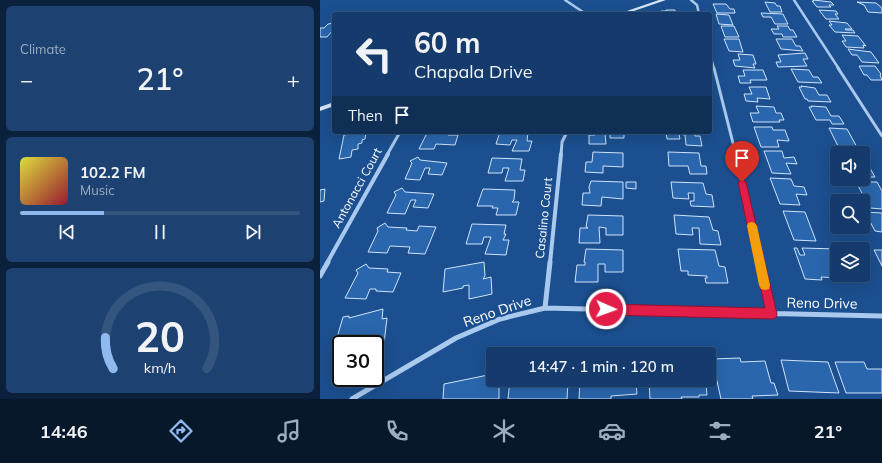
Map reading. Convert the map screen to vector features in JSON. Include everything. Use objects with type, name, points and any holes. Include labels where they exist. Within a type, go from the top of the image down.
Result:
[{"type":"street","points":[[565,0],[583,12]]},
{"type":"street","points":[[626,12],[664,0]]},
{"type":"street","points":[[691,0],[697,5],[699,12]]},
{"type":"street","points":[[794,0],[882,136]]},
{"type":"street","points":[[712,61],[728,120],[772,314]]},
{"type":"street","points":[[320,109],[332,105]]},
{"type":"street","name":"Antonacci Court","points":[[320,276],[399,134]]},
{"type":"street","name":"Casalino Court","points":[[545,308],[562,142],[566,134]]},
{"type":"street","name":"Reno Drive","points":[[352,399],[456,338],[500,319],[545,308],[882,316]]},
{"type":"building","points":[[813,0],[831,2],[834,5],[829,5],[831,7],[817,7],[812,1],[814,1]]},
{"type":"building","points":[[765,2],[775,3],[777,6],[780,6],[782,12],[770,12]]},
{"type":"building","points":[[857,2],[876,3],[882,8],[882,13],[868,12],[864,5]]},
{"type":"building","points":[[713,4],[726,4],[730,9],[734,9],[735,13],[717,13]]},
{"type":"building","points":[[675,10],[676,12],[661,12]]},
{"type":"building","points":[[819,10],[836,11],[838,14],[835,14],[839,19],[826,19]]},
{"type":"building","points":[[761,13],[783,14],[788,24],[775,24],[771,17],[763,17]]},
{"type":"building","points":[[716,14],[729,15],[733,25],[719,24]]},
{"type":"building","points":[[829,21],[847,23],[852,29],[845,29],[853,30],[855,33],[835,32],[829,25],[832,25]]},
{"type":"building","points":[[332,23],[332,31],[327,37],[320,37],[320,28],[324,28],[328,24]]},
{"type":"building","points":[[721,26],[734,26],[739,37],[725,37]]},
{"type":"building","points":[[777,26],[788,26],[790,30],[793,30],[797,37],[783,37],[782,34],[774,34],[771,29],[779,29]]},
{"type":"building","points":[[842,35],[858,36],[866,46],[863,45],[864,48],[846,47],[842,41],[846,41]]},
{"type":"building","points":[[724,39],[739,39],[743,52],[729,51]]},
{"type":"building","points":[[776,39],[792,39],[796,46],[800,46],[803,51],[781,49]]},
{"type":"building","points":[[848,49],[871,52],[879,63],[862,62],[857,55],[852,55]]},
{"type":"building","points":[[805,53],[808,59],[803,59],[807,66],[778,67],[776,62],[781,62],[778,55]]},
{"type":"building","points":[[738,54],[753,55],[756,64],[753,64],[755,68],[735,66],[733,60],[740,60]]},
{"type":"building","points":[[859,66],[875,66],[881,74],[882,80],[871,80],[867,75],[864,75]]},
{"type":"building","points":[[791,69],[809,70],[813,77],[818,77],[822,83],[798,82]]},
{"type":"building","points":[[743,70],[763,70],[767,80],[750,80],[751,83],[740,83],[738,76],[745,76]]},
{"type":"building","points":[[801,86],[815,88],[819,95],[827,95],[831,102],[808,101],[805,99],[799,87],[802,87]]},
{"type":"building","points":[[749,87],[766,87],[770,99],[757,98],[758,102],[746,101],[744,94],[752,94]]},
{"type":"building","points":[[756,106],[774,107],[776,113],[781,113],[784,120],[779,120],[780,122],[753,122],[750,113],[759,113]]},
{"type":"building","points":[[811,106],[826,107],[831,116],[839,116],[844,124],[832,124],[830,120],[816,120],[809,107],[812,107]]},
{"type":"building","points":[[754,127],[772,127],[773,130],[785,130],[789,141],[777,140],[779,147],[761,147]]},
{"type":"building","points":[[829,128],[847,129],[856,146],[838,146]]},
{"type":"building","points":[[366,134],[365,139],[362,140],[362,143],[358,144],[358,149],[352,150],[351,157],[339,159],[344,135]]},
{"type":"building","points":[[425,134],[458,135],[455,145],[436,144],[434,149],[419,149],[426,135]]},
{"type":"building","points":[[499,134],[528,134],[527,141],[532,141],[529,151],[512,151],[517,140],[512,140],[510,145],[496,144]]},
{"type":"building","points":[[605,134],[606,144],[589,144],[589,135]]},
{"type":"building","points":[[610,134],[624,134],[624,138],[610,138]]},
{"type":"building","points":[[666,134],[679,134],[680,139],[667,139]]},
{"type":"building","points":[[679,134],[694,134],[695,136],[700,136],[702,146],[686,145],[685,135]]},
{"type":"building","points":[[764,151],[782,151],[784,158],[794,157],[797,164],[786,163],[791,174],[772,173]]},
{"type":"building","points":[[593,152],[623,153],[623,167],[603,166],[603,173],[585,172],[586,162],[592,162]]},
{"type":"building","points":[[668,152],[699,153],[701,166],[706,166],[707,174],[690,174],[688,166],[669,166]]},
{"type":"building","points":[[418,157],[420,160],[447,163],[442,175],[428,174],[430,168],[425,168],[420,180],[405,179],[412,163],[410,161]]},
{"type":"building","points":[[492,158],[522,159],[520,170],[525,170],[523,181],[505,181],[509,168],[503,168],[502,173],[488,173]]},
{"type":"building","points":[[870,168],[875,177],[870,177]]},
{"type":"building","points":[[770,178],[791,179],[794,186],[804,187],[807,195],[796,194],[800,205],[780,204]]},
{"type":"building","points":[[591,181],[623,182],[623,199],[602,197],[601,206],[582,205],[583,193],[590,193],[589,187]]},
{"type":"building","points":[[626,182],[636,182],[636,189],[626,188]]},
{"type":"building","points":[[671,182],[703,183],[706,194],[712,195],[714,207],[691,206],[690,201],[694,201],[694,193],[688,193],[689,199],[673,198]]},
{"type":"building","points":[[870,182],[877,182],[882,191],[882,209],[870,208],[870,194],[862,194],[858,186],[870,186]]},
{"type":"building","points":[[402,188],[405,192],[434,194],[428,208],[413,207],[416,200],[411,200],[405,214],[387,213],[396,195],[394,192]]},
{"type":"building","points":[[325,189],[324,201],[320,202],[320,190]]},
{"type":"building","points":[[483,189],[515,190],[514,200],[512,202],[519,202],[516,215],[496,215],[498,208],[492,208],[493,206],[477,206]]},
{"type":"building","points":[[783,211],[805,212],[816,241],[794,240]]},
{"type":"building","points":[[870,212],[882,213],[882,232],[875,231],[870,222]]},
{"type":"building","points":[[588,215],[623,216],[623,235],[606,235],[606,228],[599,227],[600,243],[579,243],[580,228],[588,228],[586,227]]},
{"type":"building","points":[[674,215],[709,217],[713,230],[718,231],[721,245],[700,244],[699,228],[692,228],[693,235],[676,234]]},
{"type":"building","points":[[385,223],[388,227],[407,228],[406,230],[417,231],[419,226],[436,227],[425,254],[408,253],[410,247],[390,246],[387,253],[368,252],[378,231],[377,228]]},
{"type":"building","points":[[472,224],[506,225],[504,234],[506,234],[503,240],[509,240],[506,255],[485,254],[491,237],[484,237],[482,244],[466,244]]},
{"type":"building","points":[[794,248],[797,248],[800,255],[805,255],[802,248],[830,249],[830,278],[821,277],[822,280],[805,279]]},
{"type":"building","points":[[586,249],[623,250],[623,272],[605,272],[605,264],[598,264],[598,282],[575,282],[577,265],[585,265]]},
{"type":"building","points":[[678,249],[715,250],[719,266],[725,267],[728,283],[706,283],[705,278],[707,278],[707,276],[688,275],[688,271],[681,271]]},
{"type":"building","points":[[874,250],[882,250],[882,266]]},
{"type":"building","points":[[484,262],[485,276],[483,279],[491,277],[492,294],[469,299],[469,285],[463,286],[463,288],[443,292],[445,269]]},
{"type":"building","points":[[366,264],[369,268],[388,269],[387,272],[401,273],[393,292],[376,291],[376,289],[370,289],[366,299],[345,298],[358,273],[356,270]]},
{"type":"building","points":[[383,309],[382,319],[387,318],[384,344],[384,335],[338,335],[343,317],[349,316],[349,318]]},
{"type":"building","points":[[740,358],[741,362],[765,361],[771,383],[774,383],[778,395],[752,396],[753,399],[721,399],[716,377],[716,359]]},
{"type":"building","points":[[781,360],[828,362],[839,393],[789,391]]},
{"type":"building","points":[[835,362],[864,362],[867,369],[882,369],[882,393],[846,393]]},
{"type":"building","points":[[486,375],[486,387],[499,387],[499,399],[443,399],[444,384]]},
{"type":"building","points":[[509,387],[568,387],[567,399],[508,399]]},
{"type":"building","points":[[580,387],[636,387],[637,394],[611,396],[611,399],[579,399]]},
{"type":"building","points":[[649,387],[706,387],[707,395],[699,395],[699,397],[681,397],[682,399],[650,399]]},
{"type":"slow traffic","points":[[752,226],[765,285]]},
{"type":"route","points":[[606,309],[772,314],[742,182]]}]
